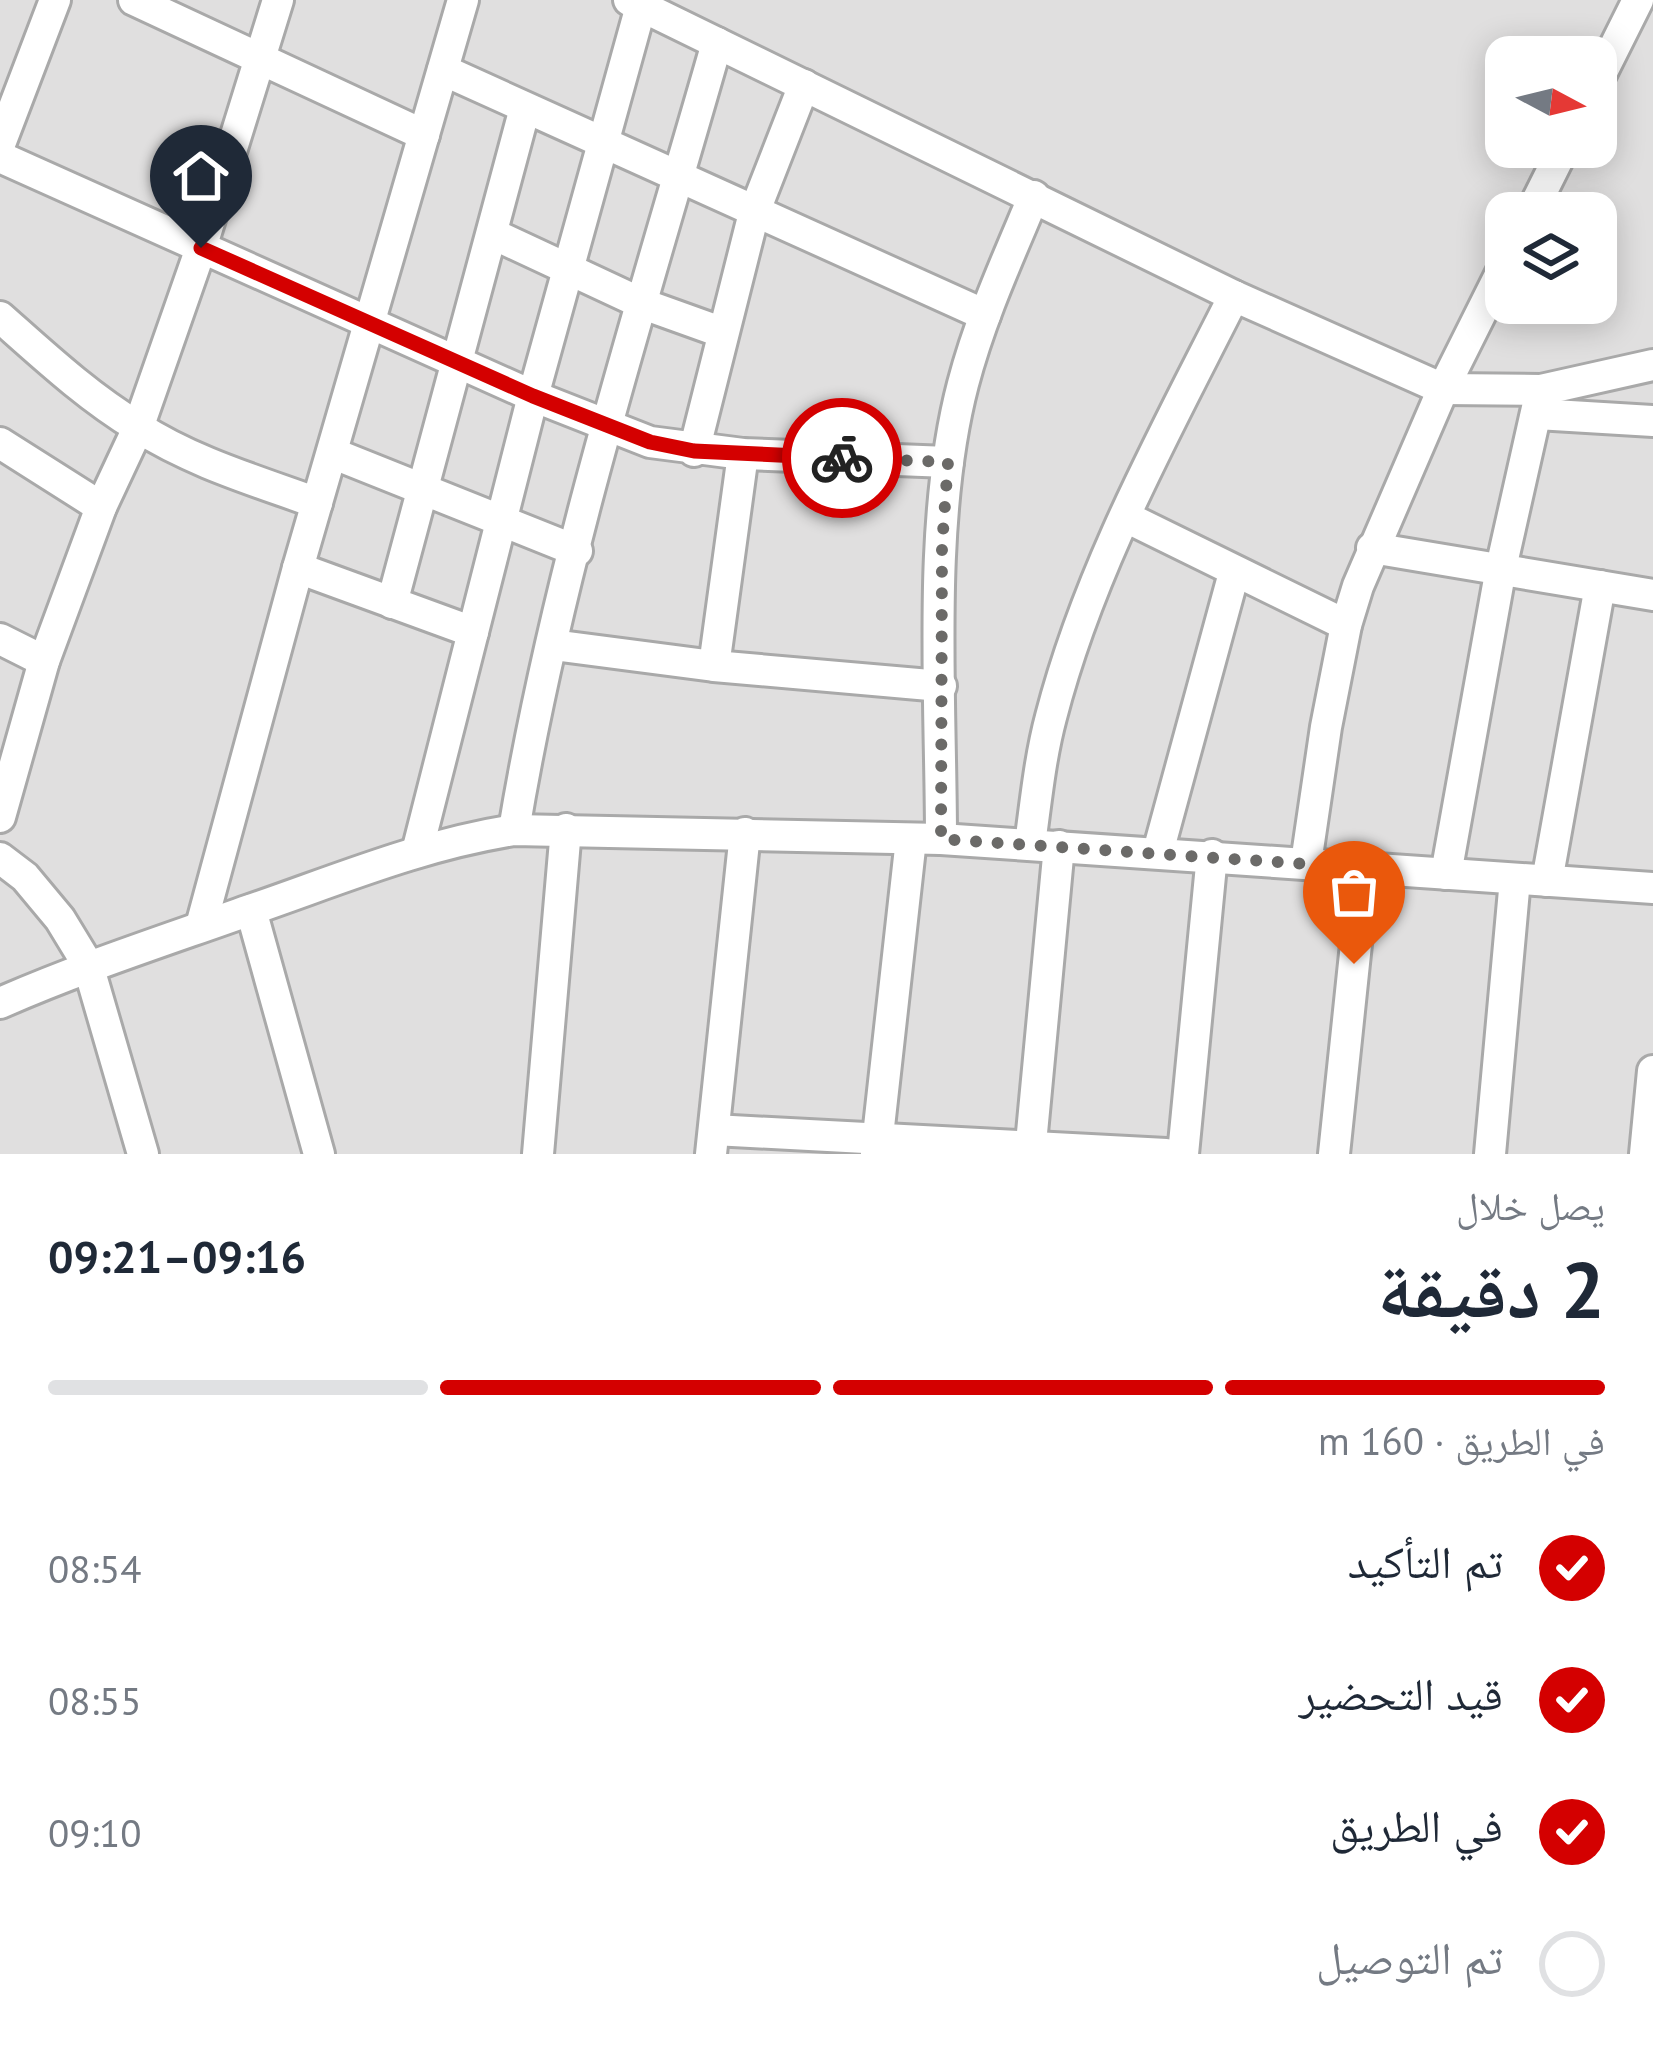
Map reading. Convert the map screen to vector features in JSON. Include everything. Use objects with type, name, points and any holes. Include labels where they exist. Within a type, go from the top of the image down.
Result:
[{"type":"street","points":[[0,144],[56,0]]},
{"type":"street","points":[[134,0],[424,135]]},
{"type":"street","points":[[0,817],[44,661],[101,507],[138,428],[201,248],[278,0]]},
{"type":"street","points":[[201,926],[298,568],[463,0]]},
{"type":"street","points":[[1617,42],[1638,0]]},
{"type":"street","points":[[417,851],[635,3],[1234,296],[1443,388],[1653,422]]},
{"type":"street","points":[[514,830],[530,742],[608,428],[717,43]]},
{"type":"street","points":[[442,70],[985,315]]},
{"type":"street","points":[[694,451],[754,213],[804,85]]},
{"type":"street","points":[[392,603],[525,108]]},
{"type":"street","points":[[0,157],[608,428],[694,451],[948,462]]},
{"type":"street","points":[[877,1148],[926,839],[940,686],[948,462],[963,385],[985,315],[1034,196]]},
{"type":"street","points":[[493,234],[643,304],[721,332]]},
{"type":"street","points":[[1030,1151],[1050,720],[1069,655],[1126,517],[1234,296]]},
{"type":"street","points":[[1306,863],[1346,625],[1372,548],[1485,305]]},
{"type":"street","points":[[0,317],[138,428],[221,467],[317,503]]},
{"type":"street","points":[[1539,402],[1653,365]]},
{"type":"street","points":[[1446,874],[1501,568],[1539,402]]},
{"type":"street","points":[[0,443],[101,507]]},
{"type":"street","points":[[332,453],[577,551]]},
{"type":"street","points":[[714,666],[743,454]]},
{"type":"street","points":[[1126,517],[1346,625]]},
{"type":"street","points":[[1372,548],[1653,595]]},
{"type":"street","points":[[298,568],[473,632]]},
{"type":"street","points":[[1158,852],[1234,572]]},
{"type":"street","points":[[1490,1154],[1531,880],[1600,586]]},
{"type":"street","points":[[0,639],[44,661]]},
{"type":"street","points":[[553,645],[714,666],[940,686]]},
{"type":"street","points":[[538,1154],[566,829]]},
{"type":"street","points":[[0,1003],[88,964],[374,863],[514,830],[1045,845],[1653,888]]},
{"type":"street","points":[[745,833],[713,1142],[1166,1154]]},
{"type":"street","points":[[1183,1154],[1212,855]]},
{"type":"street","points":[[0,858],[25,878],[60,919],[88,964],[143,1154]]},
{"type":"street","points":[[1334,1154],[1364,868]]},
{"type":"street","points":[[251,910],[319,1154]]},
{"type":"street","points":[[1645,1154],[1653,1072]]},
{"type":"shaded area","points":[[0,0],[1653,0],[1653,1154],[0,1154]]},
{"type":"way so far","points":[[842,458],[948,462],[942,546],[941,839],[1364,868],[1354,964]]},
{"type":"route","points":[[201,248],[533,396],[650,442],[694,451],[842,458]]}]
